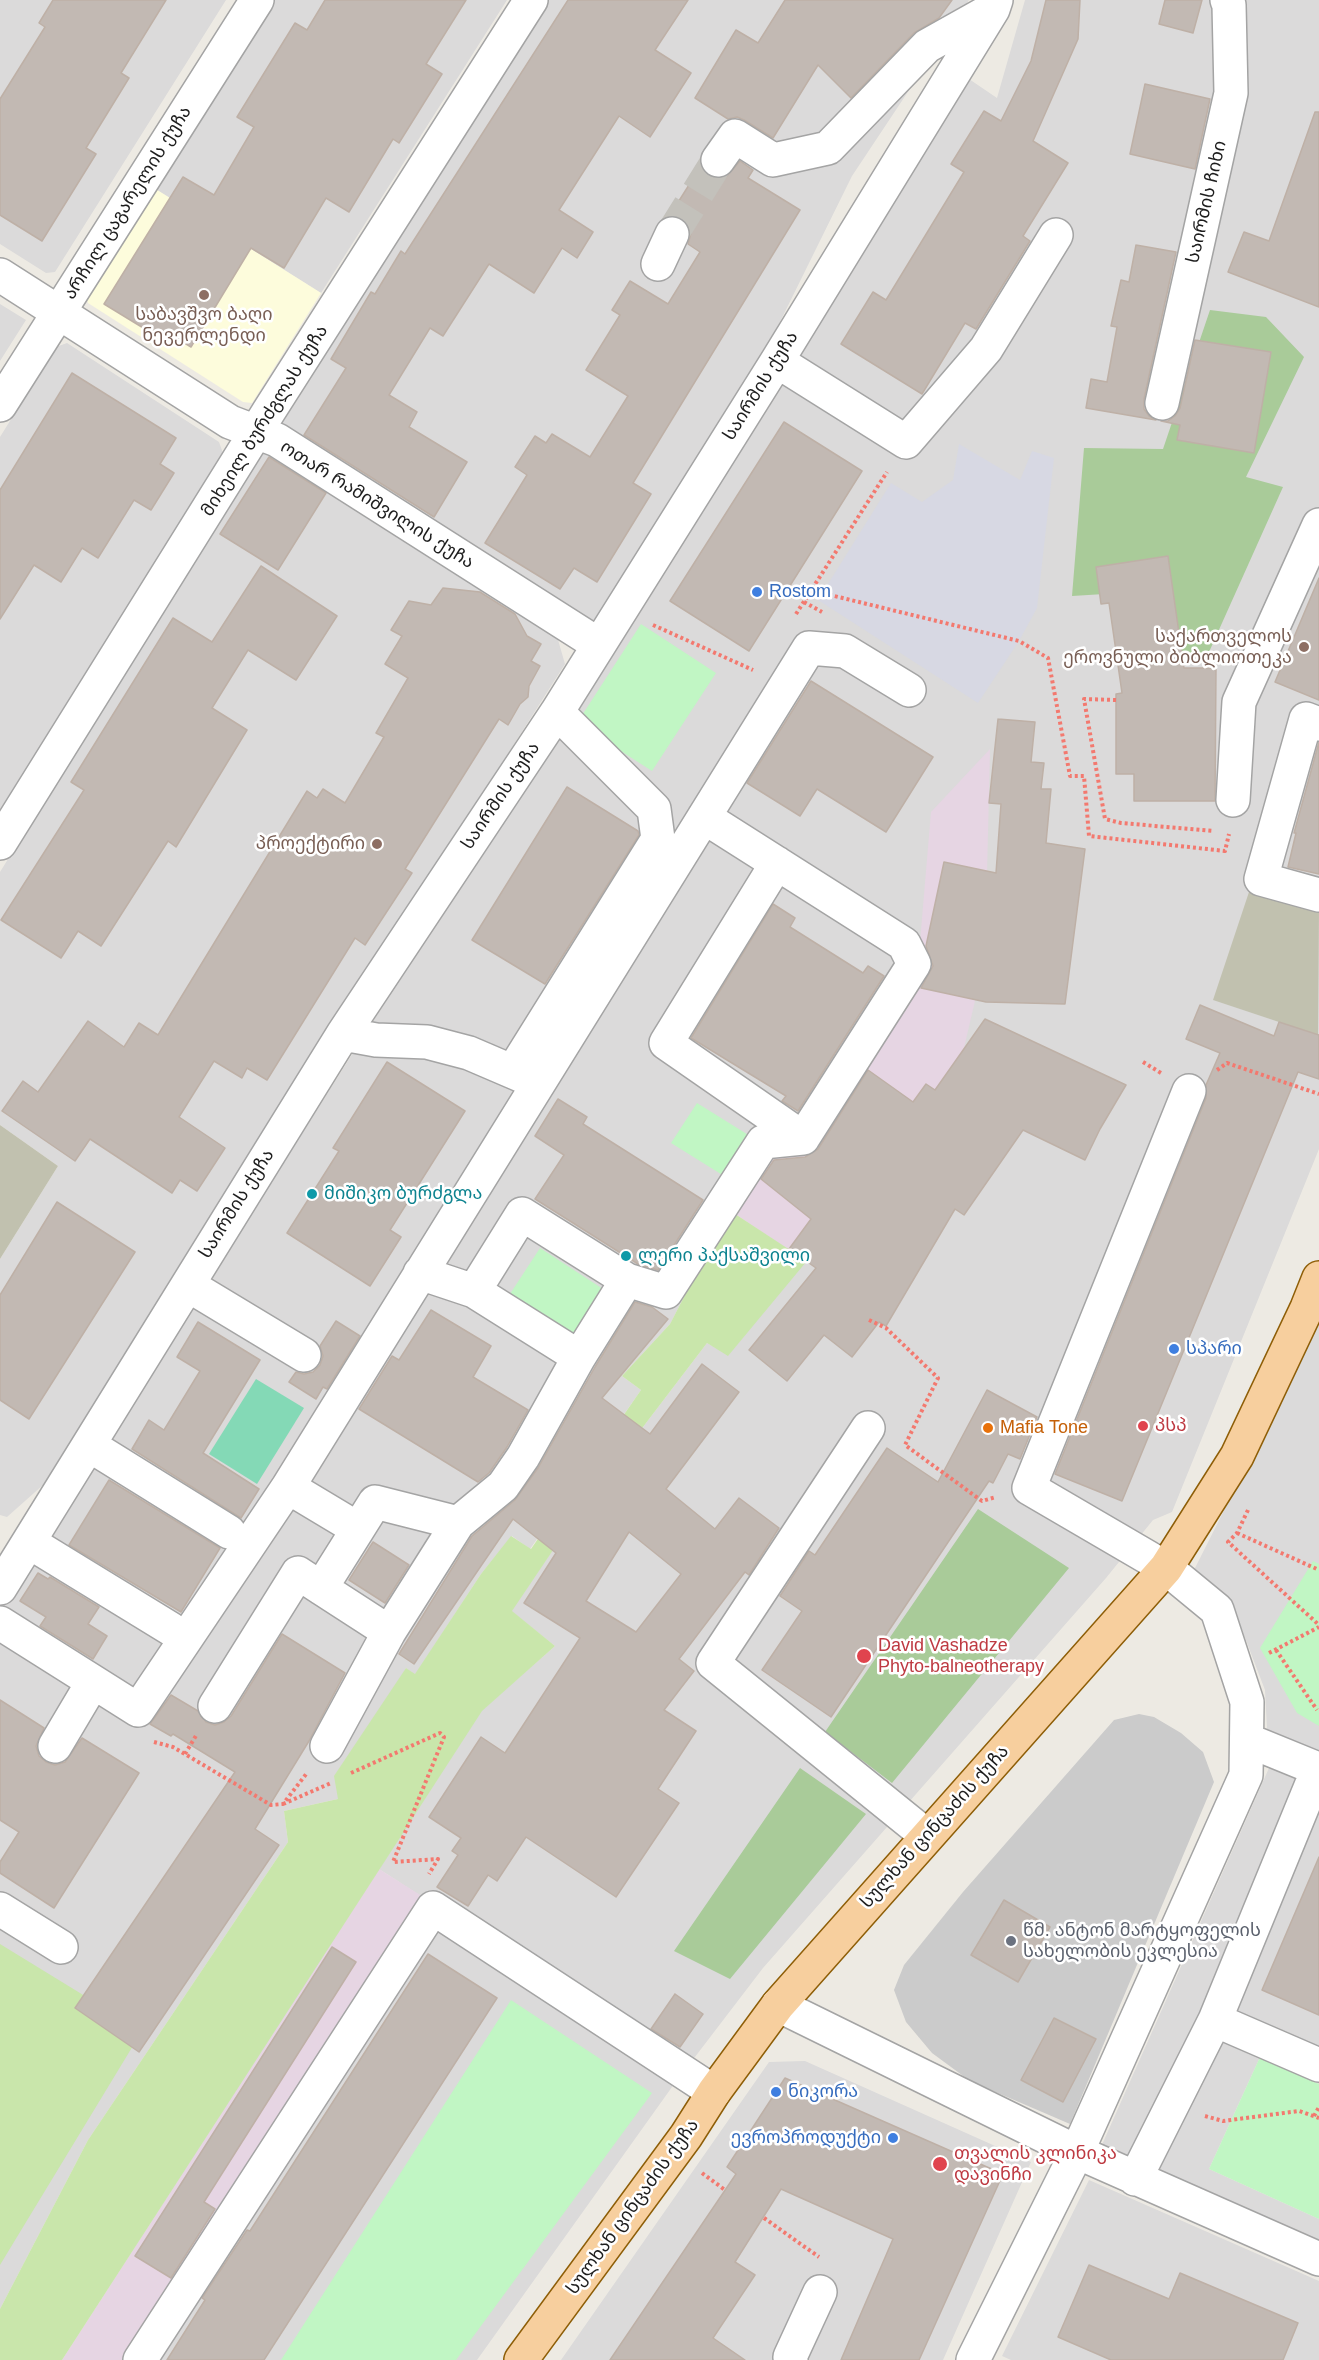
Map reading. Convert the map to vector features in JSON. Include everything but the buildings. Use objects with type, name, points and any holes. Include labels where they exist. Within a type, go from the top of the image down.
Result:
[{"type":"main road","name":"სულხან ცინცაძის ქუჩა","points":[[521,2360],[686,2136],[714,2092],[778,2004],[1166,1568],[1237,1456],[1313,1310],[1319,1278]]},
{"type":"street","name":"არჩილ ცაგარელის ქუჩა","points":[[0,405],[257,0]]},
{"type":"street","name":"მიხეილ ბურძგლას ქუჩა","points":[[0,843],[531,0]]},
{"type":"street","name":"საირმის ჩიხი","points":[[1162,403],[1231,93],[1227,0]]},
{"type":"street","points":[[718,160],[735,136],[773,160],[828,148],[927,46],[994,4]]},
{"type":"street","name":"საირმის ქუჩა","points":[[11,1563],[89,1445],[343,1034],[557,712],[777,361],[994,4]]},
{"type":"street","points":[[658,264],[672,234]]},
{"type":"street","points":[[777,361],[906,442],[986,349],[1056,235]]},
{"type":"street","name":"ოთარ რამიშვილის ქუჩა","points":[[0,275],[230,422],[277,440],[599,645]]},
{"type":"street","points":[[1231,816],[1239,702],[1319,525]]},
{"type":"street","points":[[526,1077],[704,817],[809,648],[845,651],[909,690]]},
{"type":"street","points":[[0,1623],[138,1710],[288,1487],[420,1273],[658,839],[654,809],[557,712]]},
{"type":"street","points":[[1319,724],[1306,719],[1261,879],[1319,895]]},
{"type":"street","points":[[704,817],[904,944],[914,964],[802,1138]]},
{"type":"street","points":[[777,863],[666,1043],[802,1138]]},
{"type":"street","points":[[343,1034],[376,1040],[427,1042],[469,1053],[526,1077]]},
{"type":"street","points":[[973,2360],[1077,2152],[1246,1775],[1247,1702],[1217,1610],[1166,1568],[1029,1488],[1188,1091]]},
{"type":"street","points":[[474,1291],[522,1214],[627,1280],[666,1292],[763,1142],[802,1138]]},
{"type":"street","points":[[420,1273],[474,1291],[579,1357]]},
{"type":"street","points":[[327,1746],[389,1632],[458,1523],[503,1486],[523,1457],[579,1357],[627,1280]]},
{"type":"street","points":[[188,1285],[304,1355]]},
{"type":"street","points":[[868,1428],[712,1663],[927,1836]]},
{"type":"street","points":[[89,1445],[229,1532]]},
{"type":"street","points":[[288,1487],[358,1529]]},
{"type":"street","points":[[321,1588],[375,1502],[458,1523]]},
{"type":"street","points":[[11,1563],[171,1629]]},
{"type":"street","points":[[215,1706],[298,1573],[389,1632]]},
{"type":"street","points":[[55,1746],[93,1682]]},
{"type":"street","points":[[1136,2179],[1215,2019],[1318,1769],[1247,1740]]},
{"type":"street","points":[[141,2360],[433,1908],[714,2092]]},
{"type":"street","points":[[0,1909],[62,1947]]},
{"type":"street","points":[[778,2004],[1077,2152],[1319,2259]]},
{"type":"street","points":[[1215,2019],[1319,2065]]},
{"type":"street","points":[[791,2360],[790,2357],[820,2292]]},
{"type":"path","points":[[792,619],[906,442]]},
{"type":"path","points":[[813,587],[822,593],[1019,641],[1048,658],[1070,776],[1084,776],[1089,836],[1226,851],[1228,838]]},
{"type":"path","points":[[804,602],[814,607]]},
{"type":"path","points":[[649,624],[756,672]]},
{"type":"path","points":[[1116,699],[1084,699],[1105,819],[1121,823],[1231,816]]},
{"type":"path","points":[[1188,1091],[1227,1063],[1319,1094]]},
{"type":"path","points":[[868,1320],[886,1328],[938,1378],[905,1445],[982,1501],[1029,1488]]},
{"type":"path","points":[[1237,1533],[1319,1570]]},
{"type":"path","points":[[1228,1542],[1319,1626],[1238,1671]]},
{"type":"path","points":[[1276,1650],[1318,1709]]},
{"type":"path","points":[[350,1774],[440,1733],[444,1737],[393,1862],[438,1859],[424,1883]]},
{"type":"path","points":[[283,1804],[327,1746]]},
{"type":"path","points":[[173,1747],[271,1805],[283,1804],[340,1779]]},
{"type":"path","points":[[1171,2107],[1223,2121],[1299,2111],[1317,2117],[1319,2107]]},
{"type":"path","points":[[699,2171],[725,2190]]},
{"type":"path","points":[[764,2218],[833,2266],[820,2292]]},
{"type":"shaded area","points":[[0,0],[226,0],[55,272],[46,273],[0,244]]},
{"type":"shaded area","points":[[273,0],[507,0],[321,293],[154,188]]},
{"type":"shaded area","points":[[548,0],[969,0],[852,176],[772,338],[598,626],[283,432],[282,421]]},
{"type":"shaded area","points":[[1025,0],[1319,0],[1319,1149],[1172,1512],[1153,1520],[1106,1578],[763,1968],[672,2087],[477,2360],[126,2360],[424,1898],[379,1869],[482,1710],[555,1646],[511,1611],[582,1507],[707,1343],[728,1355],[905,1139],[920,942],[908,1007],[810,1145],[729,1210],[670,1324],[622,1376],[641,1390],[530,1549],[512,1536],[481,1574],[415,1675],[406,1668],[338,1799],[284,1811],[288,1842],[88,2140],[0,2309],[0,1611],[969,79],[997,98]]},
{"type":"shaded area","name":"საბავშვო ბაღი ნევერლენდი","points":[[154,188],[321,293],[252,403],[243,402],[88,303],[86,297]]},
{"type":"shaded area","points":[[0,304],[26,320],[0,361]]},
{"type":"shaded area","points":[[67,343],[219,442],[224,456],[0,821],[0,437],[56,347]]},
{"type":"shaded area","points":[[959,444],[1020,480],[1032,451],[1054,458],[1037,608],[1019,641],[978,703],[818,600],[891,483],[922,502],[953,480]]},
{"type":"shaded area","points":[[278,449],[554,626],[565,664],[43,1485],[7,1517],[0,1515],[0,1259],[58,1166],[0,1125],[0,872],[261,453]]},
{"type":"shaded area","points":[[990,749],[985,958],[960,1065],[905,1139],[891,1130],[789,1250],[729,1210],[776,1146],[810,1145],[908,1007],[920,942],[931,812]]},
{"type":"shaded area","points":[[1251,886],[1319,907],[1318,1035],[1213,1000]]},
{"type":"shaded area","points":[[0,1125],[58,1166],[0,1259]]},
{"type":"shaded area","points":[[1319,1322],[1319,2084],[1260,2057],[1209,2169],[1319,2219],[1319,2241],[1101,2147],[1269,1768],[1265,1690],[1231,1601],[1194,1570]]},
{"type":"shaded area","name":"წმ. ანტონ მარტყოფელის სახელობის ეკლესია","points":[[1139,1714],[1154,1717],[1181,1733],[1203,1752],[1214,1782],[1070,2124],[970,2081],[932,2053],[906,2022],[894,1990],[904,1965],[963,1892],[1114,1720]]},
{"type":"shaded area","points":[[379,1869],[425,1898],[126,2360],[62,2360]]},
{"type":"shaded area","points":[[805,2061],[1031,2162],[943,2360],[561,2360],[769,2062]]},
{"type":"shaded area","points":[[1089,2180],[1319,2281],[1319,2360],[1011,2360],[1002,2356]]},
{"type":"green space","points":[[1210,310],[1266,317],[1304,357],[1246,477],[1283,487],[1209,652],[1179,656],[1169,590],[1072,596],[1084,448],[1163,449]]},
{"type":"green space","points":[[641,624],[716,673],[652,771],[577,723]]},
{"type":"green space","points":[[697,1103],[750,1136],[724,1176],[671,1143]]},
{"type":"green space","points":[[891,1129],[865,1191],[728,1356],[707,1343],[582,1507],[512,1611],[555,1646],[482,1711],[62,2360],[0,2360],[0,2309],[88,2140],[288,1842],[284,1811],[338,1799],[334,1776],[406,1668],[415,1674],[481,1574],[511,1536],[531,1549],[641,1390],[622,1376],[670,1324],[729,1210],[790,1250]]},
{"type":"green space","points":[[540,1248],[603,1289],[572,1338],[508,1297]]},
{"type":"green space","points":[[256,1379],[304,1408],[257,1484],[209,1454]]},
{"type":"green space","points":[[978,1509],[1069,1568],[892,1783],[825,1732]]},
{"type":"green space","points":[[1313,1561],[1319,1564],[1319,1726],[1297,1713],[1260,1648]]},
{"type":"green space","points":[[800,1768],[866,1814],[730,1979],[674,1951]]},
{"type":"green space","points":[[0,1944],[142,2031],[0,2265]]},
{"type":"green space","points":[[511,2000],[652,2093],[456,2360],[281,2360]]},
{"type":"green space","points":[[1260,2057],[1319,2084],[1319,2219],[1209,2169]]},
{"type":"tunnel","points":[[672,234],[718,160]]},
{"type":"place","name":"საბავშვო ბაღი ნევერლენდი","points":[[204,295]]},
{"type":"place","name":"Rostom","points":[[757,592]]},
{"type":"place","name":"საქართველოს ეროვნული ბიბლიოთეკა","points":[[1304,647]]},
{"type":"place","name":"პროექტირი","points":[[377,844]]},
{"type":"place","name":"მიშიკო ბურძგლა","points":[[312,1194]]},
{"type":"place","name":"ლერი პაქსაშვილი","points":[[626,1256]]},
{"type":"place","name":"სპარი","points":[[1174,1349]]},
{"type":"place","name":"პსპ","points":[[1143,1426]]},
{"type":"place","name":"Mafia Tone","points":[[988,1428]]},
{"type":"place","name":"David Vashadze Phyto-balneotherapy","points":[[864,1656]]},
{"type":"place","name":"წმ. ანტონ მარტყოფელის სახელობის ეკლესია","points":[[1011,1941]]},
{"type":"place","name":"ნიკორა","points":[[776,2092]]},
{"type":"place","name":"ევროპროდუქტი","points":[[893,2138]]},
{"type":"place","name":"თვალის კლინიკა დავინჩი","points":[[940,2164]]}]
